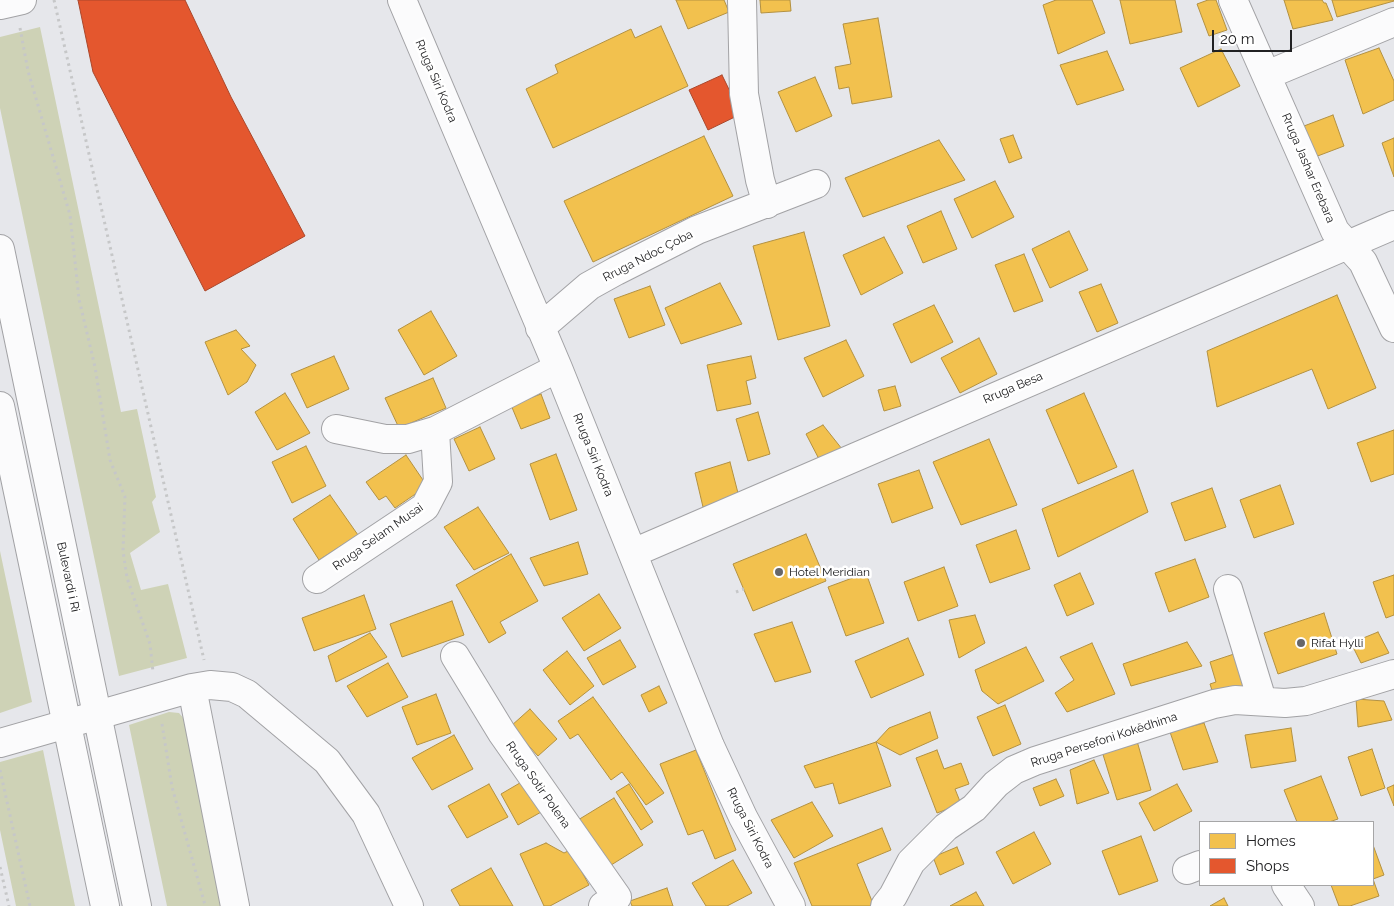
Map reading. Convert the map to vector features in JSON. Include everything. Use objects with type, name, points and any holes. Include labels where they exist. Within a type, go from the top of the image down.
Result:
[{"type":"street","points":[[0,5],[22,0]]},
{"type":"street","name":"Rruga Siri Kodra","points":[[402,0],[558,368],[710,746],[743,817],[791,906]]},
{"type":"street","points":[[742,0],[744,94],[766,204]]},
{"type":"street","name":"Rruga Jashar Erebara","points":[[1233,0],[1335,231],[1363,262],[1394,328]]},
{"type":"street","points":[[1267,74],[1394,22]]},
{"type":"street","name":"Rruga Ndoc Çoba","points":[[540,328],[589,286],[616,271],[697,230],[816,184]]},
{"type":"street","name":"Rruga Besa","points":[[633,552],[1394,225]]},
{"type":"street","name":"Bulevardi i Ri","points":[[0,249],[137,906]]},
{"type":"street","points":[[336,429],[385,438],[408,438],[435,431],[558,368]]},
{"type":"street","points":[[0,406],[105,906]]},
{"type":"street","name":"Rruga Selam Musai","points":[[317,580],[425,508],[438,482],[435,431]]},
{"type":"street","points":[[1228,589],[1262,700]]},
{"type":"street","name":"Rruga Sotir Polena","points":[[455,656],[502,733],[617,897],[603,906]]},
{"type":"street","name":"Rruga Persefoni Kokëdhima","points":[[885,906],[893,896],[911,862],[946,827],[974,808],[996,784],[1014,770],[1214,704],[1235,700],[1262,700],[1285,703],[1306,701],[1394,674]]},
{"type":"street","points":[[201,687],[235,906]]},
{"type":"street","points":[[0,743],[201,687],[232,687],[247,694],[327,761],[366,814],[409,906]]},
{"type":"street","points":[[1287,886],[1300,906]]},
{"type":"path","points":[[54,0],[201,687]]},
{"type":"path","points":[[20,28],[28,70],[70,216],[79,299],[95,367],[110,460],[125,497],[123,551],[127,578],[150,644],[154,680]]},
{"type":"path","points":[[736,592],[744,589]]},
{"type":"path","points":[[161,716],[172,787],[205,906]]},
{"type":"path","points":[[0,769],[30,906]]},
{"type":"path","points":[[0,868],[9,906]]},
{"type":"green space","points":[[40,27],[121,412],[137,409],[156,497],[152,502],[160,532],[130,553],[141,590],[168,584],[187,658],[119,676],[0,108],[0,37]]},
{"type":"green space","points":[[0,551],[32,702],[0,713]]},
{"type":"green space","points":[[169,712],[179,713],[185,720],[225,906],[167,906],[129,725]]},
{"type":"green space","points":[[43,750],[75,906],[16,906],[0,830],[0,762]]},
{"type":"building: Homes","points":[[676,0],[724,0],[729,12],[688,29]]},
{"type":"building: Homes","points":[[760,0],[790,0],[791,11],[761,13]]},
{"type":"building: Homes","points":[[1056,0],[1092,0],[1105,33],[1058,54],[1043,5]]},
{"type":"building: Homes","points":[[1120,0],[1175,0],[1182,32],[1130,44]]},
{"type":"building: Homes","points":[[1208,0],[1216,0],[1227,30],[1209,36],[1197,4]]},
{"type":"building: Homes","points":[[1284,0],[1322,0],[1326,3],[1333,20],[1293,29]]},
{"type":"building: Homes","points":[[1332,0],[1394,0],[1394,1],[1337,17]]},
{"type":"building: Homes","points":[[878,18],[892,97],[852,104],[849,87],[839,89],[835,67],[851,64],[843,24]]},
{"type":"building: Homes","points":[[661,26],[688,86],[553,148],[526,89],[558,73],[555,65],[631,29],[635,38]]},
{"type":"building: Homes","points":[[1379,48],[1394,81],[1394,100],[1363,114],[1345,60]]},
{"type":"building: Homes","points":[[1221,49],[1240,86],[1198,107],[1180,68]]},
{"type":"building: Homes","points":[[1107,51],[1124,90],[1077,105],[1060,65]]},
{"type":"building: Homes","points":[[815,77],[832,116],[796,132],[778,92]]},
{"type":"building: Homes","points":[[1333,115],[1344,146],[1315,157],[1304,126]]},
{"type":"building: Homes","points":[[1013,135],[1022,158],[1009,163],[1000,139]]},
{"type":"building: Homes","points":[[704,136],[733,196],[593,262],[564,201]]},
{"type":"building: Homes","points":[[1394,138],[1394,177],[1382,143]]},
{"type":"building: Homes","points":[[939,140],[965,180],[863,217],[845,178]]},
{"type":"building: Homes","points":[[995,181],[1014,217],[972,238],[954,199]]},
{"type":"building: Homes","points":[[941,211],[957,249],[923,263],[907,226]]},
{"type":"building: Homes","points":[[1069,231],[1088,270],[1050,288],[1032,249]]},
{"type":"building: Homes","points":[[804,232],[830,326],[778,340],[753,246]]},
{"type":"building: Homes","points":[[884,237],[903,273],[861,295],[843,255]]},
{"type":"building: Homes","points":[[1024,254],[1043,301],[1014,312],[995,265]]},
{"type":"building: Homes","points":[[720,283],[742,324],[681,344],[665,308]]},
{"type":"building: Homes","points":[[1101,284],[1118,323],[1097,332],[1079,292]]},
{"type":"building: Homes","points":[[650,286],[665,325],[629,338],[614,299]]},
{"type":"building: Homes","points":[[1337,295],[1376,388],[1328,409],[1312,369],[1217,407],[1207,351]]},
{"type":"building: Homes","points":[[934,305],[953,342],[911,363],[893,324]]},
{"type":"building: Homes","points":[[431,311],[457,356],[424,375],[398,330]]},
{"type":"building: Homes","points":[[236,330],[250,346],[241,349],[256,365],[247,382],[228,395],[205,342]]},
{"type":"building: Homes","points":[[979,338],[997,374],[960,393],[941,358]]},
{"type":"building: Homes","points":[[846,340],[864,376],[823,397],[804,358]]},
{"type":"building: Homes","points":[[334,356],[349,389],[307,408],[291,374]]},
{"type":"building: Homes","points":[[751,356],[756,378],[746,381],[751,404],[717,411],[707,365]]},
{"type":"building: Homes","points":[[433,378],[446,408],[399,428],[385,398]]},
{"type":"building: Homes","points":[[895,386],[901,406],[884,411],[878,390]]},
{"type":"building: Homes","points":[[285,393],[310,433],[277,450],[255,412]]},
{"type":"building: Homes","points":[[1084,393],[1117,467],[1078,484],[1046,410]]},
{"type":"building: Homes","points":[[541,394],[550,418],[521,429],[511,405]]},
{"type":"building: Homes","points":[[758,412],[770,454],[748,461],[736,419]]},
{"type":"building: Homes","points":[[823,425],[842,449],[820,461],[806,434]]},
{"type":"building: Homes","points":[[480,427],[495,459],[469,471],[454,439]]},
{"type":"building: Homes","points":[[1394,430],[1394,474],[1371,482],[1357,443]]},
{"type":"building: Homes","points":[[989,439],[1017,505],[961,525],[933,462]]},
{"type":"building: Homes","points":[[306,446],[326,486],[292,503],[272,462]]},
{"type":"building: Homes","points":[[556,454],[577,510],[550,520],[530,464]]},
{"type":"building: Homes","points":[[406,455],[427,486],[395,508],[386,496],[379,500],[366,482]]},
{"type":"building: Homes","points":[[730,462],[739,497],[703,507],[695,473]]},
{"type":"building: Homes","points":[[919,470],[933,508],[892,523],[878,484]]},
{"type":"building: Homes","points":[[1133,470],[1148,512],[1058,557],[1042,509]]},
{"type":"building: Homes","points":[[1280,485],[1294,524],[1254,538],[1240,500]]},
{"type":"building: Homes","points":[[1212,488],[1226,527],[1185,541],[1171,503]]},
{"type":"building: Homes","points":[[330,495],[358,535],[319,560],[293,519]]},
{"type":"building: Homes","points":[[478,507],[509,553],[474,570],[444,527]]},
{"type":"building: Homes","points":[[1016,530],[1030,569],[990,583],[976,545]]},
{"type":"building: Homes","name":"Hotel Meridian","points":[[806,534],[826,581],[753,611],[733,564]]},
{"type":"building: Homes","points":[[578,542],[588,574],[544,586],[530,558]]},
{"type":"building: Homes","points":[[511,554],[538,601],[500,622],[506,633],[489,643],[456,585]]},
{"type":"building: Homes","points":[[1195,559],[1209,597],[1169,612],[1155,573]]},
{"type":"building: Homes","points":[[944,567],[958,606],[918,621],[904,582]]},
{"type":"building: Homes","points":[[866,573],[884,623],[846,636],[828,587]]},
{"type":"building: Homes","points":[[1080,573],[1094,604],[1067,616],[1054,585]]},
{"type":"building: Homes","points":[[1394,575],[1394,615],[1386,618],[1373,582]]},
{"type":"building: Homes","points":[[599,594],[621,628],[584,651],[562,618]]},
{"type":"building: Homes","points":[[364,595],[376,629],[314,651],[302,618]]},
{"type":"building: Homes","points":[[452,601],[464,635],[402,657],[390,624]]},
{"type":"building: Homes","name":"Rifat Hylli","points":[[1324,613],[1337,654],[1278,674],[1264,633]]},
{"type":"building: Homes","points":[[975,615],[985,643],[959,658],[949,620]]},
{"type":"building: Homes","points":[[792,622],[811,672],[775,682],[754,634]]},
{"type":"building: Homes","points":[[1378,632],[1389,653],[1361,663],[1351,643]]},
{"type":"building: Homes","points":[[370,633],[387,657],[336,682],[328,656]]},
{"type":"building: Homes","points":[[908,638],[924,675],[871,698],[855,661]]},
{"type":"building: Homes","points":[[620,640],[636,667],[603,685],[587,658]]},
{"type":"building: Homes","points":[[1187,642],[1202,666],[1131,686],[1123,664]]},
{"type":"building: Homes","points":[[1092,643],[1115,694],[1067,712],[1055,693],[1074,680],[1060,657]]},
{"type":"building: Homes","points":[[1026,647],[1044,681],[998,704],[982,691],[975,670]]},
{"type":"building: Homes","points":[[567,651],[594,686],[570,705],[543,670]]},
{"type":"building: Homes","points":[[1240,652],[1252,688],[1215,700],[1210,684],[1216,682],[1210,662]]},
{"type":"building: Homes","points":[[388,663],[408,697],[367,717],[347,686]]},
{"type":"building: Homes","points":[[659,686],[667,703],[649,712],[641,695]]},
{"type":"building: Homes","points":[[436,694],[451,733],[417,745],[402,707]]},
{"type":"building: Homes","points":[[593,697],[664,793],[646,805],[622,772],[611,780],[578,734],[570,739],[558,721]]},
{"type":"building: Homes","points":[[1356,699],[1384,701],[1392,720],[1358,727]]},
{"type":"building: Homes","points":[[1005,705],[1021,744],[993,756],[977,717]]},
{"type":"building: Homes","points":[[530,709],[557,739],[538,756],[511,726]]},
{"type":"building: Homes","points":[[930,712],[938,738],[900,755],[876,742],[889,728]]},
{"type":"building: Homes","points":[[1204,723],[1218,762],[1183,770],[1170,732]]},
{"type":"building: Homes","points":[[1291,728],[1296,761],[1251,768],[1245,735]]},
{"type":"building: Homes","points":[[454,735],[473,769],[432,790],[412,758]]},
{"type":"building: Homes","points":[[1137,741],[1151,790],[1117,800],[1101,748]]},
{"type":"building: Homes","points":[[876,742],[891,786],[839,804],[833,783],[815,788],[804,766]]},
{"type":"building: Homes","points":[[1372,749],[1385,788],[1361,796],[1348,757]]},
{"type":"building: Homes","points":[[696,750],[736,850],[715,859],[703,830],[688,835],[660,764]]},
{"type":"building: Homes","points":[[937,750],[944,769],[961,763],[969,784],[955,789],[961,804],[937,813],[916,758]]},
{"type":"building: Homes","points":[[1094,760],[1109,793],[1077,804],[1070,770]]},
{"type":"building: Homes","points":[[1321,776],[1338,819],[1332,821],[1297,821],[1284,790]]},
{"type":"building: Homes","points":[[1056,779],[1064,796],[1040,806],[1033,788]]},
{"type":"building: Homes","points":[[525,780],[543,811],[518,825],[501,794]]},
{"type":"building: Homes","points":[[489,784],[508,817],[467,838],[448,806]]},
{"type":"building: Homes","points":[[629,784],[653,822],[641,830],[616,792]]},
{"type":"building: Homes","points":[[1177,784],[1192,811],[1154,831],[1139,803]]},
{"type":"building: Homes","points":[[1394,785],[1394,806],[1387,788]]},
{"type":"building: Homes","points":[[614,798],[643,845],[608,867],[578,820]]},
{"type":"building: Homes","points":[[812,802],[833,836],[794,858],[771,820]]},
{"type":"building: Homes","points":[[882,828],[891,850],[857,864],[874,906],[812,906],[794,863]]},
{"type":"building: Homes","points":[[1034,832],[1051,864],[1013,884],[996,852]]},
{"type":"building: Homes","points":[[1141,836],[1158,881],[1119,895],[1102,851]]},
{"type":"building: Homes","points":[[546,843],[564,853],[570,850],[589,885],[550,906],[544,906],[520,854]]},
{"type":"building: Homes","points":[[957,847],[964,864],[940,875],[933,857]]},
{"type":"building: Homes","points":[[1374,848],[1384,875],[1374,879]]},
{"type":"building: Homes","points":[[733,860],[752,893],[727,906],[706,906],[692,883]]},
{"type":"building: Homes","points":[[491,868],[513,906],[460,906],[451,890]]},
{"type":"building: Homes","points":[[1374,882],[1379,896],[1350,906],[1339,906],[1331,886],[1374,886]]},
{"type":"building: Homes","points":[[667,888],[673,906],[632,906],[630,901]]},
{"type":"building: Homes","points":[[976,892],[984,906],[950,906]]},
{"type":"building: Homes","points":[[1224,898],[1228,906],[1210,906]]},
{"type":"building: Shops","points":[[78,0],[185,0],[231,97],[305,236],[205,291],[93,72]]},
{"type":"building: Shops","points":[[722,75],[741,114],[708,130],[689,90]]},
{"type":"place","name":"Hotel Meridian","points":[[779,572]]},
{"type":"place","name":"Rifat Hylli","points":[[1301,643]]}]
